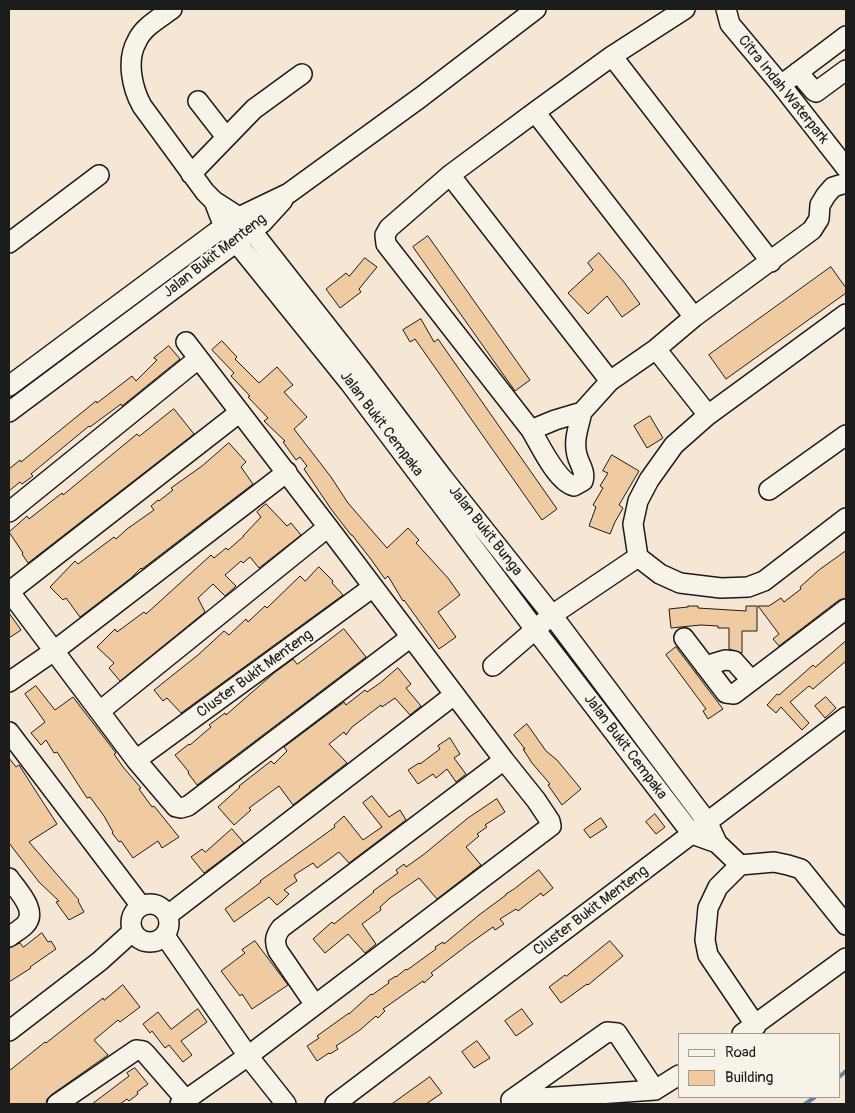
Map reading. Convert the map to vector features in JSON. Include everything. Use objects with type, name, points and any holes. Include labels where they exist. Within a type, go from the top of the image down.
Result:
[{"type":"street","points":[[172,9],[150,26],[137,40],[132,59],[132,79],[135,92],[142,106],[191,174],[254,109],[302,74]]},
{"type":"street","name":"Jalan Bukit Menteng","points":[[9,386],[238,225],[289,193],[421,97],[536,9]]},
{"type":"street","points":[[684,9],[612,56],[450,175],[389,228],[385,235],[386,244],[531,430],[546,456],[564,481],[574,486],[583,481],[584,477],[577,454],[576,439],[582,412],[610,381],[656,350],[694,317],[812,230],[819,219],[820,205],[826,195],[833,186],[846,183]]},
{"type":"street","name":"Citra Indah Waterpark","points":[[726,9],[730,24],[846,168]]},
{"type":"street","points":[[781,85],[833,46]]},
{"type":"street","points":[[798,72],[816,92],[841,75],[833,46]]},
{"type":"street","points":[[833,46],[846,63]]},
{"type":"street","points":[[612,56],[771,262]]},
{"type":"street","points":[[198,101],[226,137]]},
{"type":"street","points":[[535,112],[694,317]]},
{"type":"street","name":"Jalan Bukit Bunga","points":[[191,174],[238,225],[356,376],[436,483],[552,615],[708,823],[717,843]]},
{"type":"street","points":[[9,244],[99,175]]},
{"type":"street","points":[[450,175],[610,381]]},
{"type":"street","name":"Jalan Bukit Menteng","points":[[9,412],[236,242],[238,225]]},
{"type":"street","name":"Jalan Bukit Cempaka","points":[[236,242],[356,376]]},
{"type":"street","points":[[846,314],[708,415],[674,446],[649,480],[638,501],[633,524],[638,557],[660,574],[680,583],[721,588],[748,587],[764,581],[846,518]]},
{"type":"street","points":[[57,1104],[136,1050],[146,1054],[183,1102],[248,1056],[314,1004],[551,826],[550,821],[536,800],[186,342]]},
{"type":"street","points":[[656,350],[708,415]]},
{"type":"street","points":[[9,512],[198,359]]},
{"type":"street","points":[[240,412],[9,592],[136,760],[176,807],[188,806],[411,637]]},
{"type":"street","points":[[531,430],[582,412]]},
{"type":"street","points":[[769,490],[846,435]]},
{"type":"street","points":[[9,682],[54,651],[287,472]]},
{"type":"street","name":"Jalan Bukit Cempaka","points":[[436,483],[535,629],[692,834]]},
{"type":"street","points":[[100,711],[328,527]]},
{"type":"street","points":[[493,666],[552,615],[638,557]]},
{"type":"street","name":"Cluster Bukit Menteng","points":[[136,760],[373,587]]},
{"type":"street","points":[[684,638],[726,693],[736,692],[846,610]]},
{"type":"street","points":[[705,666],[725,660],[734,661],[752,680]]},
{"type":"street","points":[[168,915],[454,695]]},
{"type":"street","name":"Cluster Bukit Menteng","points":[[335,1104],[846,717]]},
{"type":"street","points":[[9,732],[141,906]]},
{"type":"street","points":[[314,1004],[278,951],[275,939],[276,934],[281,928],[504,760]]},
{"type":"street","points":[[692,834],[717,843],[740,865]]},
{"type":"street","points":[[846,925],[802,869],[774,862],[740,865],[718,887],[708,908],[705,940],[708,955],[749,1030],[846,958]]},
{"type":"street","points":[[9,878],[28,907],[30,917],[26,925],[9,937]]},
{"type":"street","points":[[156,905],[163,908],[168,915],[170,922],[169,930],[159,941],[152,943],[144,942],[132,932],[130,925],[131,917],[141,906],[156,905]]},
{"type":"street","points":[[9,1030],[100,961],[132,932]]},
{"type":"street","points":[[165,936],[248,1056],[286,1104]]},
{"type":"street","points":[[508,1102],[607,1032],[616,1033],[655,1090]]},
{"type":"street","points":[[508,1102],[655,1090],[678,1076]]},
{"type":"building","points":[[428,236],[530,380],[515,391],[413,247]]},
{"type":"building","points":[[599,253],[640,304],[622,317],[607,296],[588,314],[568,293],[593,270],[588,263]]},
{"type":"building","points":[[365,258],[377,267],[359,289],[361,292],[340,308],[326,289],[346,273],[349,276]]},
{"type":"building","points":[[831,267],[846,288],[846,293],[726,379],[709,355]]},
{"type":"building","points":[[421,319],[434,342],[438,339],[557,509],[542,520],[415,339],[410,342],[403,330]]},
{"type":"building","points":[[222,341],[237,357],[235,359],[259,383],[277,367],[293,385],[284,392],[307,417],[294,429],[331,477],[348,503],[387,548],[408,528],[419,540],[416,543],[448,578],[460,595],[438,612],[456,637],[439,649],[403,601],[388,576],[385,579],[331,509],[304,469],[307,466],[300,457],[296,460],[283,442],[285,441],[264,421],[268,418],[231,376],[234,373],[212,350]]},
{"type":"building","points":[[169,346],[180,359],[122,406],[121,404],[89,426],[31,474],[33,476],[22,484],[20,482],[9,491],[9,469],[20,460],[21,462],[96,401],[97,403],[132,376],[136,381],[157,360],[154,358]]},
{"type":"building","points":[[174,409],[194,434],[28,563],[9,532],[27,516],[29,519],[62,493],[63,495],[137,434],[139,436]]},
{"type":"building","points":[[650,416],[663,438],[647,448],[634,426]]},
{"type":"building","points":[[229,443],[246,462],[241,467],[253,484],[141,568],[131,578],[80,617],[66,598],[63,600],[50,587],[75,561],[78,564],[114,537],[116,539],[154,510],[151,506],[173,490],[171,488],[202,466]]},
{"type":"building","points":[[612,455],[639,471],[619,505],[623,508],[610,534],[589,526],[596,507],[593,505],[603,488],[600,486],[608,473],[603,471]]},
{"type":"building","points":[[266,504],[287,526],[291,523],[301,535],[259,568],[250,557],[243,563],[241,561],[225,575],[236,586],[225,596],[213,584],[198,598],[205,612],[120,681],[109,668],[114,663],[97,647],[115,629],[117,632],[144,612],[146,614],[211,555],[214,558],[226,548],[228,550],[261,517],[257,512]]},
{"type":"building","points":[[846,551],[846,598],[839,600],[779,646],[773,639],[779,634],[758,606],[769,606],[781,598],[784,602],[801,589],[800,587],[819,570]]},
{"type":"building","points":[[319,567],[333,581],[332,583],[343,595],[181,713],[167,698],[163,701],[154,690],[198,655],[224,631],[229,635],[246,619],[248,622],[265,606],[267,608],[300,576],[305,581]]},
{"type":"building","points":[[688,606],[746,611],[746,606],[757,606],[757,631],[742,631],[742,653],[729,649],[729,628],[701,625],[671,628],[669,609]]},
{"type":"building","points":[[9,613],[21,630],[9,638]]},
{"type":"building","points":[[344,629],[366,657],[197,785],[175,755],[190,745],[211,727],[209,725],[225,713],[226,715],[274,673],[293,659],[297,664]]},
{"type":"building","points":[[846,641],[846,661],[813,689],[809,686],[790,702],[809,723],[802,730],[781,707],[776,713],[767,705],[777,694],[779,695],[813,665],[815,667]]},
{"type":"building","points":[[676,647],[723,709],[708,719],[703,711],[706,709],[666,655]]},
{"type":"building","points":[[398,668],[411,684],[406,688],[421,706],[410,715],[395,698],[382,707],[381,705],[352,727],[346,735],[344,732],[329,744],[347,763],[293,805],[279,786],[249,808],[251,810],[234,825],[218,807],[239,786],[271,761],[274,764],[287,751],[284,747],[344,702],[346,705],[365,690],[367,692]]},
{"type":"building","points":[[36,686],[55,710],[73,697],[116,753],[114,754],[141,788],[139,789],[152,807],[154,806],[179,837],[162,848],[158,841],[133,858],[121,841],[119,842],[112,833],[104,816],[90,797],[87,798],[57,752],[54,753],[46,740],[41,745],[31,733],[45,722],[25,694]]},
{"type":"building","points":[[826,697],[836,708],[825,718],[815,706]]},
{"type":"building","points":[[527,724],[546,751],[557,760],[581,789],[562,805],[548,785],[550,784],[532,763],[523,749],[525,749],[514,735]]},
{"type":"building","points":[[450,738],[460,754],[454,758],[466,774],[456,782],[447,769],[436,778],[433,774],[418,784],[408,770],[420,764],[440,749],[438,746]]},
{"type":"building","points":[[9,758],[16,767],[19,765],[57,824],[29,842],[79,900],[84,912],[69,920],[56,902],[59,901],[39,882],[9,843]]},
{"type":"building","points":[[372,796],[389,817],[400,810],[406,820],[349,863],[339,852],[317,868],[313,863],[294,875],[297,881],[284,890],[289,894],[277,905],[269,897],[234,922],[225,909],[260,881],[335,827],[334,825],[344,816],[363,840],[382,827],[363,803]]},
{"type":"building","points":[[497,799],[505,812],[485,825],[487,827],[477,834],[479,836],[466,847],[481,865],[437,899],[419,878],[390,898],[380,907],[381,910],[362,924],[376,944],[365,953],[348,934],[325,953],[313,939],[332,922],[334,924],[373,891],[398,873],[396,870],[404,864],[406,867],[468,818]]},
{"type":"building","points":[[655,814],[665,827],[656,834],[646,822]]},
{"type":"building","points":[[601,818],[607,827],[590,838],[584,830]]},
{"type":"building","points":[[232,829],[244,843],[204,873],[191,857],[202,849],[205,852]]},
{"type":"building","points":[[539,870],[553,888],[543,896],[541,893],[518,911],[516,909],[500,919],[504,924],[495,930],[493,927],[469,944],[431,973],[433,975],[424,983],[423,981],[383,1009],[385,1011],[378,1018],[376,1016],[360,1030],[336,1046],[338,1049],[317,1061],[307,1046],[319,1038],[317,1036],[349,1014],[371,994],[389,983],[388,981],[407,970],[436,949],[435,947],[443,942],[444,944]]},
{"type":"building","points":[[42,933],[48,942],[51,941],[56,949],[9,982],[9,948],[20,943],[23,947]]},
{"type":"building","points":[[255,941],[288,985],[252,1009],[242,994],[240,996],[221,971],[245,953],[242,950]]},
{"type":"building","points":[[610,941],[623,956],[588,985],[561,1003],[549,987]]},
{"type":"building","points":[[123,985],[140,1007],[120,1022],[118,1020],[94,1040],[108,1055],[51,1095],[47,1099],[46,1104],[9,1104],[9,1071],[103,998],[104,1000]]},
{"type":"building","points":[[198,1009],[207,1022],[181,1041],[192,1055],[183,1062],[169,1045],[165,1048],[152,1031],[150,1033],[143,1024],[158,1012],[171,1029]]},
{"type":"building","points":[[522,1009],[533,1024],[516,1036],[505,1021]]},
{"type":"building","points":[[477,1041],[490,1058],[474,1068],[462,1052]]},
{"type":"building","points":[[135,1068],[148,1084],[137,1092],[138,1094],[129,1101],[127,1099],[120,1104],[92,1104],[129,1076],[127,1073]]},
{"type":"building","points":[[430,1077],[442,1093],[426,1104],[392,1104]]},
{"type":"waterway","points":[[840,1076],[846,1071]]},
{"type":"waterway","points":[[805,1104],[814,1098]]}]
